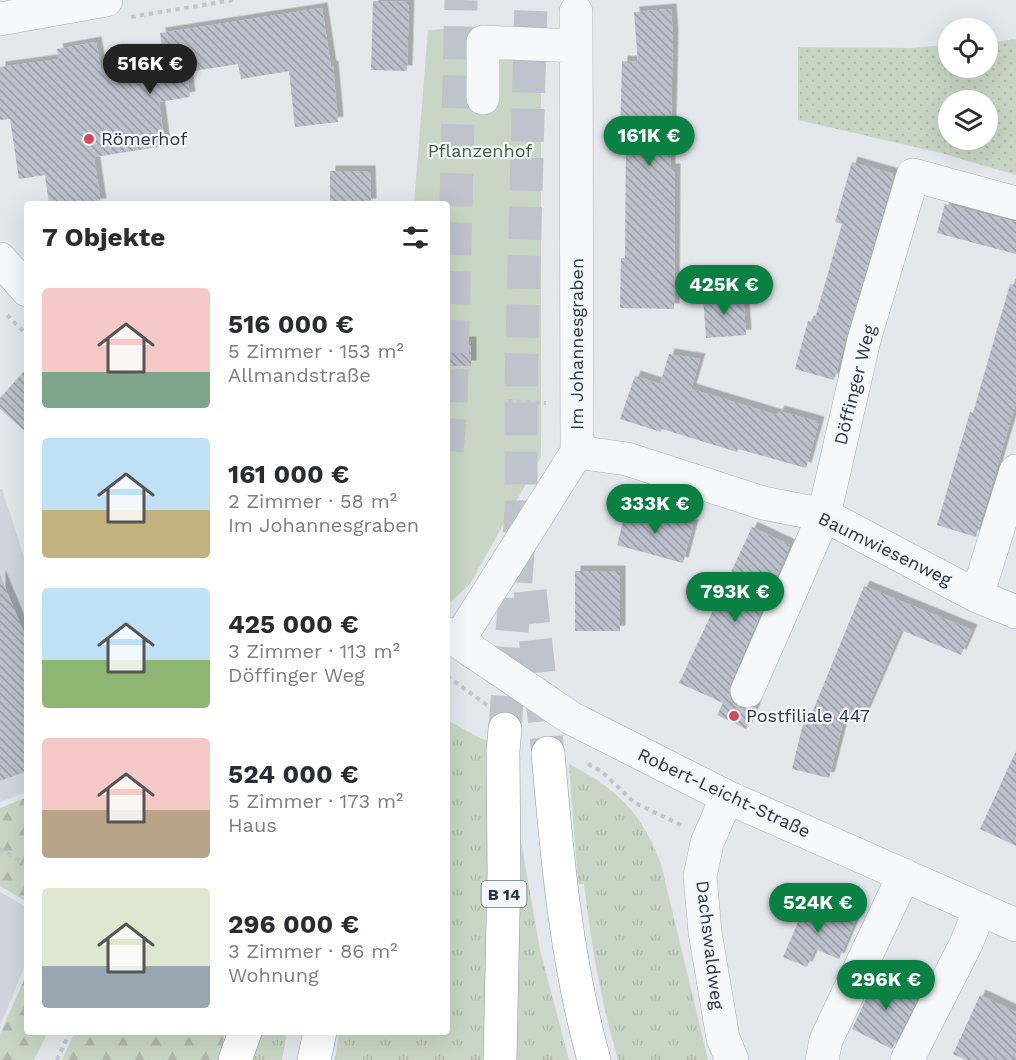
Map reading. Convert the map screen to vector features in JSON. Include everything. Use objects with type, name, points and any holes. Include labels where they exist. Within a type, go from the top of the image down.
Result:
[{"type":"highway","name":"B 14","points":[[500,1060],[505,729]]},
{"type":"highway","points":[[548,753],[556,846],[569,949],[594,1060]]},
{"type":"highway","points":[[235,1060],[244,1035]]},
{"type":"highway","points":[[314,1060],[319,1035]]},
{"type":"street","points":[[0,19],[105,0]]},
{"type":"street","name":"Im Johannesgraben","points":[[453,638],[577,452],[576,12]]},
{"type":"street","points":[[483,98],[483,42],[576,46]]},
{"type":"street","name":"Döffinger Weg","points":[[747,691],[824,515],[864,340],[913,175],[1016,204]]},
{"type":"street","points":[[0,259],[24,287]]},
{"type":"street","name":"Baumwiesenweg","points":[[577,452],[627,459],[763,503],[824,515],[977,596],[1016,612]]},
{"type":"street","points":[[977,596],[1016,471]]},
{"type":"street","name":"Robert-Leicht-Straße","points":[[453,638],[571,718],[727,797],[1016,925]]},
{"type":"street","name":"Dachswaldweg","points":[[727,797],[707,843],[700,876],[705,932],[723,1038],[732,1060]]},
{"type":"street","points":[[822,1060],[826,1040],[904,875]]},
{"type":"street","points":[[907,1060],[966,944],[980,909]]},
{"type":"path","points":[[5,314],[24,332]]},
{"type":"path","points":[[508,401],[577,405]]},
{"type":"path","points":[[0,849],[24,863]]},
{"type":"path","points":[[57,1060],[69,1035]]},
{"type":"shaded area","points":[[0,489],[2,489],[24,557],[24,793],[0,802]]},
{"type":"shaded area","points":[[0,892],[24,905],[24,968],[0,1026]]},
{"type":"green space","name":"Pflanzenhof","points":[[488,26],[541,89],[541,457],[470,584],[450,602],[450,201],[414,201],[428,30]]},
{"type":"green space","points":[[1016,39],[1016,175],[941,153],[798,120],[798,47],[909,48],[938,46],[938,78],[998,78],[998,41]]},
{"type":"green space","points":[[450,722],[482,739],[495,742],[489,1060],[335,1060],[339,1035],[450,1035]]},
{"type":"green space","points":[[569,764],[601,783],[626,804],[654,846],[661,864],[708,1060],[618,1060],[597,972],[584,884],[578,884]]},
{"type":"green space","points":[[24,798],[24,900],[0,886],[0,808]]},
{"type":"green space","points":[[519,830],[540,950],[569,1060],[512,1060]]},
{"type":"green space","points":[[24,980],[24,1035],[46,1035],[34,1060],[0,1060],[0,1034]]},
{"type":"green space","points":[[74,1035],[225,1035],[219,1060],[62,1060]]},
{"type":"green space","points":[[261,1035],[286,1035],[282,1060],[251,1060]]},
{"type":"building","points":[[373,1],[409,2],[407,71],[371,70]]},
{"type":"building","points":[[322,8],[331,67],[333,66],[338,122],[295,127],[289,71],[241,79],[238,64],[187,72],[190,97],[159,102],[165,146],[94,157],[101,201],[49,201],[45,175],[19,179],[10,119],[0,120],[0,67],[59,59],[57,49],[96,42],[101,70],[164,61],[160,33]]},
{"type":"building","points":[[671,9],[673,34],[670,169],[675,169],[674,309],[620,308],[621,258],[625,258],[626,137],[620,137],[622,61],[638,62],[634,12]]},
{"type":"building","points":[[852,162],[894,174],[834,380],[795,369],[808,321],[814,322],[842,224],[835,222]]},
{"type":"building","points":[[330,171],[370,171],[371,201],[330,201]]},
{"type":"building","points":[[945,204],[1016,222],[1016,254],[937,233]]},
{"type":"building","points":[[1010,284],[1016,285],[1016,403],[976,537],[937,525],[970,412],[973,413]]},
{"type":"building","points":[[743,293],[746,335],[706,338],[703,296]]},
{"type":"building","points":[[450,342],[471,342],[471,366],[450,366]]},
{"type":"building","points":[[669,354],[700,359],[691,389],[777,415],[779,411],[819,422],[806,468],[738,449],[737,452],[662,429],[661,432],[620,419],[635,376],[660,384]]},
{"type":"building","points":[[24,371],[24,430],[0,409],[0,398]]},
{"type":"building","points":[[627,506],[693,525],[683,563],[617,545]]},
{"type":"building","points":[[752,527],[790,545],[730,684],[729,694],[732,703],[748,710],[756,707],[746,729],[717,715],[723,703],[679,683]]},
{"type":"building","points":[[575,571],[620,571],[620,631],[575,631]]},
{"type":"building","points":[[0,575],[24,633],[24,772],[0,781]]},
{"type":"building","points":[[864,586],[972,630],[961,655],[901,630],[861,722],[845,715],[829,778],[792,769],[803,724],[807,725]]},
{"type":"building","points":[[1016,751],[1016,846],[980,829]]},
{"type":"building","points":[[807,901],[855,921],[839,959],[815,949],[807,967],[783,957]]},
{"type":"building","points":[[878,973],[920,994],[892,1049],[852,1029]]},
{"type":"building","points":[[980,995],[1016,1012],[1016,1060],[966,1060],[953,1054]]},
{"type":"tunnel","points":[[450,418],[461,0]]},
{"type":"tunnel","points":[[505,729],[521,511],[521,385],[531,0]]},
{"type":"tunnel","points":[[530,591],[548,753]]},
{"type":"place","name":"Römerhof","points":[[89,139]]},
{"type":"place","name":"Postfiliale 447","points":[[734,716]]}]
